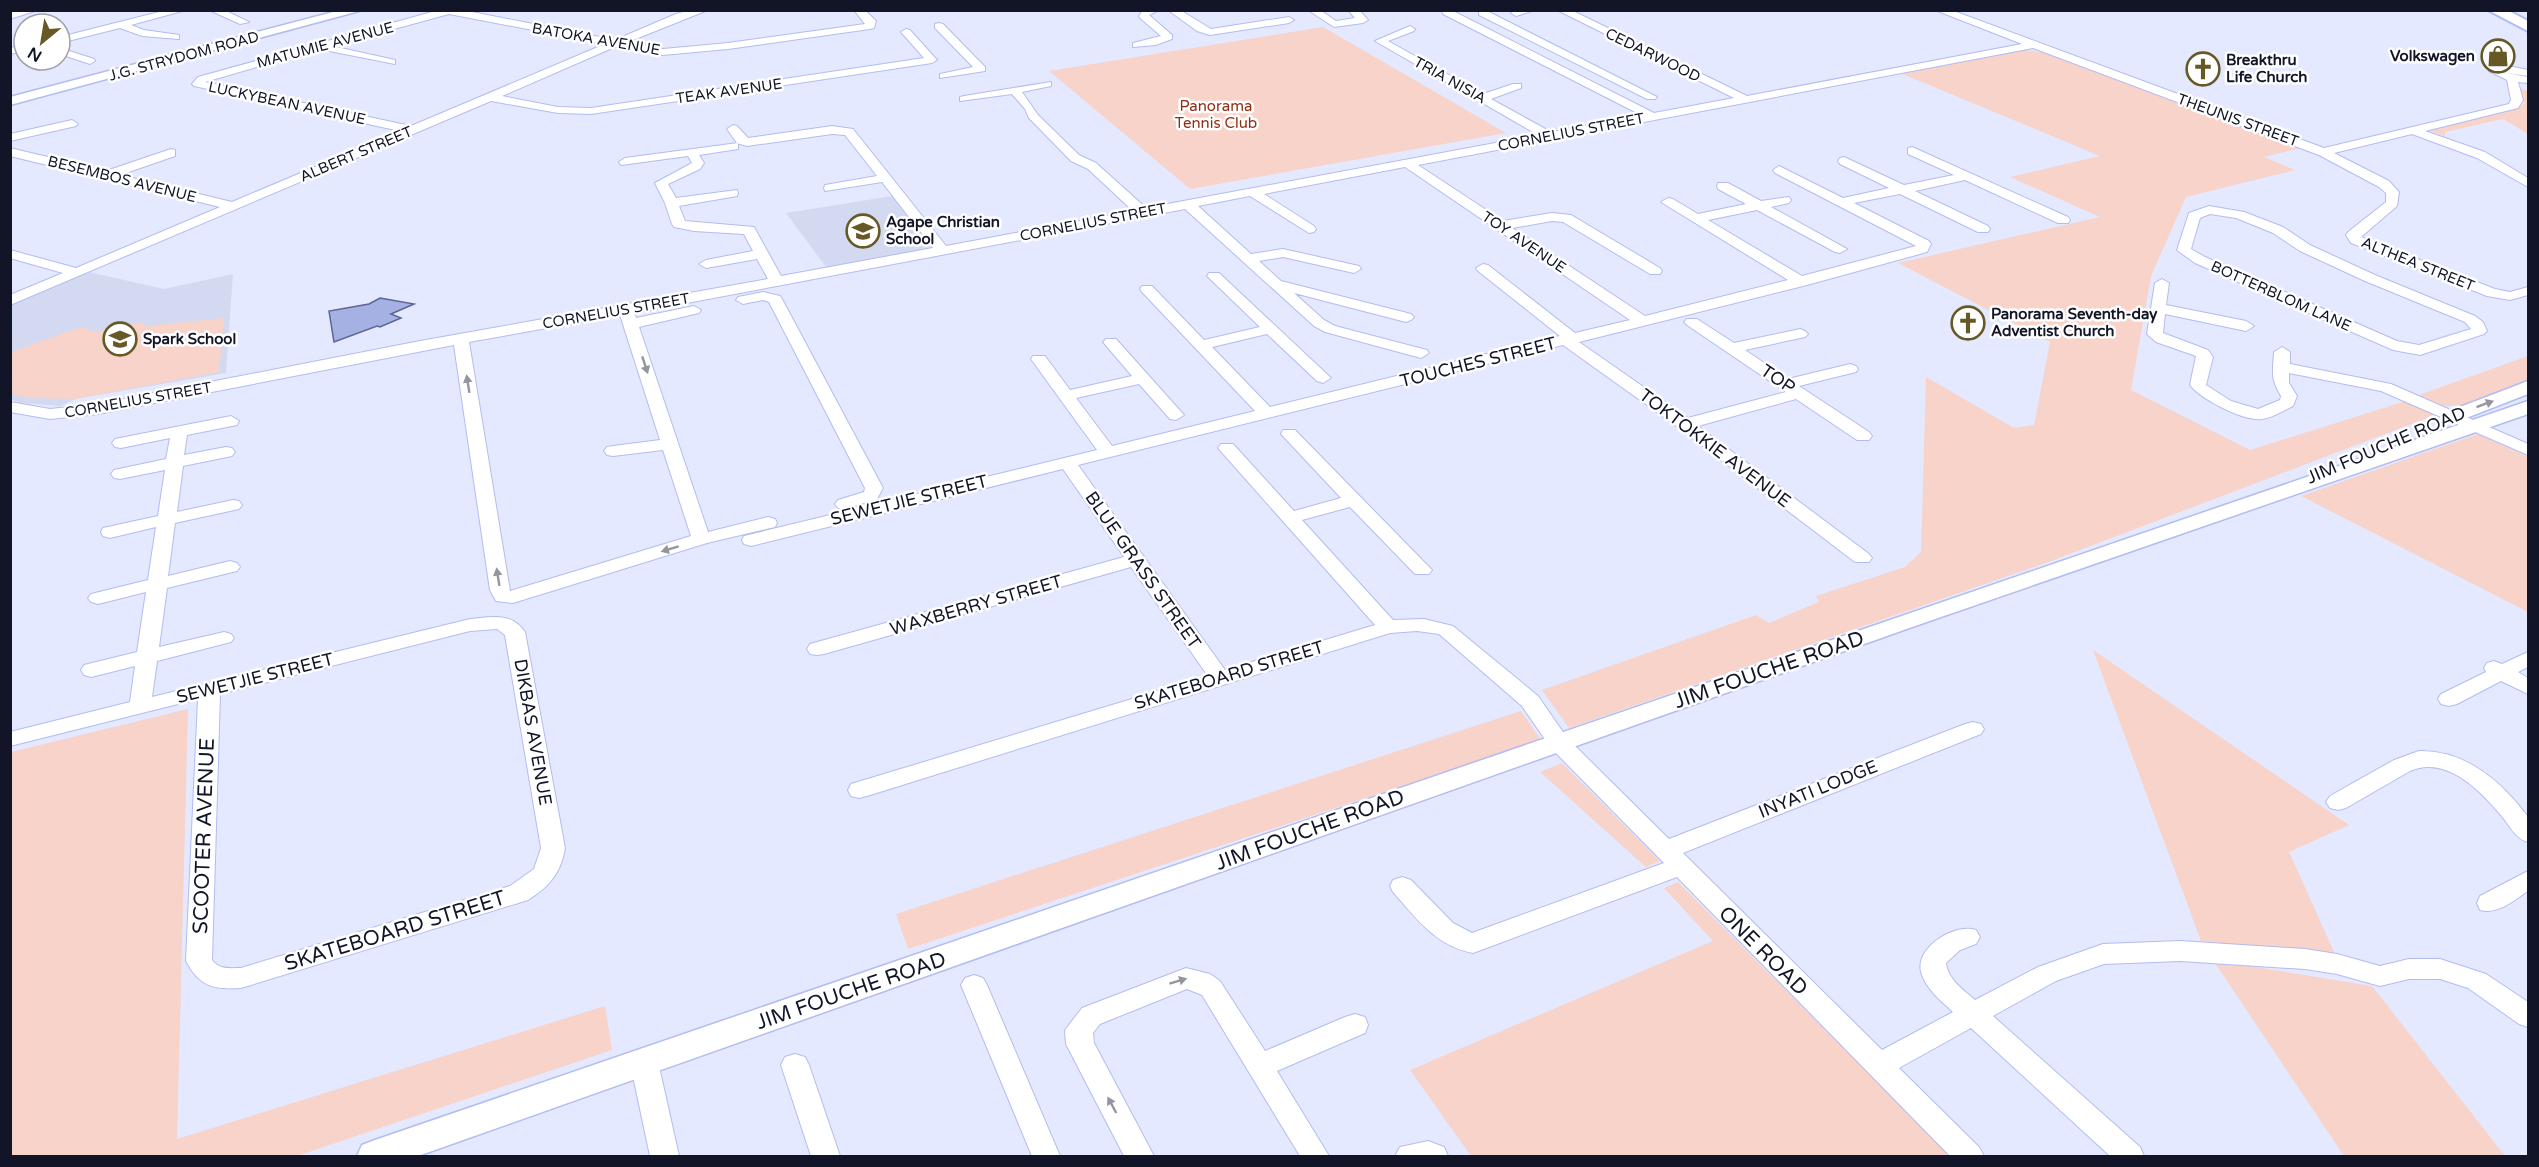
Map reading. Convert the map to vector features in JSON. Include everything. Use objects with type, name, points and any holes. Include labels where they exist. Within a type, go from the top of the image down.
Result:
[{"type":"main road","points":[[2495,10],[2529,27]]},
{"type":"street","points":[[10,16],[33,10]]},
{"type":"street","points":[[72,37],[181,10]]},
{"type":"street","points":[[214,10],[244,22]]},
{"type":"street","name":"J.G. STRYDOM ROAD","points":[[10,94],[337,10]]},
{"type":"street","name":"J.G. STRYDOM ROAD","points":[[10,101],[357,10]]},
{"type":"street","name":"ALBERT STREET","points":[[10,301],[680,16],[702,10]]},
{"type":"street","name":"BATOKA AVENUE","points":[[448,11],[651,51],[677,52],[870,26],[871,21],[859,10]]},
{"type":"street","points":[[1137,45],[1156,42],[1168,37],[1144,16],[1145,13],[1154,10]]},
{"type":"street","points":[[1313,10],[1332,23],[1363,20],[1353,10]]},
{"type":"street","points":[[1516,13],[1530,10]]},
{"type":"street","name":"CEDARWOOD","points":[[1562,10],[1745,99]]},
{"type":"street","name":"THEUNIS STREET","points":[[1940,10],[2323,153]]},
{"type":"street","name":"MATUMIE AVENUE","points":[[199,82],[211,76],[448,11]]},
{"type":"street","points":[[1174,11],[1201,29],[1210,32],[1289,20]]},
{"type":"street","points":[[1446,12],[1651,116]]},
{"type":"street","points":[[1483,13],[1651,97]]},
{"type":"street","points":[[120,25],[142,33],[175,37]]},
{"type":"street","points":[[937,44],[939,26]]},
{"type":"street","name":"TRIA NISIA","points":[[1410,29],[1380,41],[1549,136]]},
{"type":"street","points":[[906,32],[937,44],[981,69],[944,76]]},
{"type":"street","name":"TEAK AVENUE","points":[[489,97],[558,110],[591,111],[932,60],[937,44]]},
{"type":"street","name":"CORNELIUS STREET","points":[[10,407],[50,414],[84,411],[461,339],[628,317],[776,281],[2034,45]]},
{"type":"street","points":[[319,46],[391,62]]},
{"type":"street","points":[[72,55],[90,62]]},
{"type":"street","points":[[1567,74],[1595,69]]},
{"type":"street","points":[[2529,73],[2509,69],[2494,71],[2512,79],[2529,80]]},
{"type":"street","points":[[2323,153],[2514,106],[2517,100],[2512,79]]},
{"type":"street","name":"LUCKYBEAN AVENUE","points":[[199,82],[204,87],[412,130]]},
{"type":"street","points":[[964,99],[1047,84]]},
{"type":"street","points":[[1483,98],[1517,86]]},
{"type":"street","points":[[1015,90],[1030,108],[1033,116],[1075,158],[1092,166],[1142,212]]},
{"type":"street","points":[[10,138],[72,124]]},
{"type":"street","points":[[733,129],[741,140],[747,142],[832,130],[849,132],[942,250]]},
{"type":"street","points":[[2414,130],[2481,155],[2529,183]]},
{"type":"street","points":[[625,162],[734,146]]},
{"type":"street","points":[[1912,151],[2063,220]]},
{"type":"street","name":"BESEMBOS AVENUE","points":[[10,152],[234,206]]},
{"type":"street","points":[[691,152],[698,164],[661,183],[672,203],[679,224],[749,230],[776,281]]},
{"type":"street","points":[[107,175],[171,153]]},
{"type":"street","name":"ALTHEA STREET","points":[[2323,153],[2384,184],[2393,192],[2392,203],[2355,233],[2353,237],[2361,243],[2483,291],[2510,296],[2527,292]]},
{"type":"street","points":[[1844,161],[1983,229]]},
{"type":"street","name":"TOY AVENUE","points":[[1407,163],[1642,321]]},
{"type":"street","points":[[1779,170],[1841,202],[1967,176]]},
{"type":"street","points":[[830,188],[885,178]]},
{"type":"street","points":[[1723,186],[1840,249]]},
{"type":"street","points":[[1252,192],[1309,229]]},
{"type":"street","points":[[672,203],[732,193]]},
{"type":"street","points":[[1698,218],[1784,200]]},
{"type":"street","points":[[1668,202],[1803,282]]},
{"type":"street","name":"TOUCHES STREET","points":[[1066,461],[1803,282],[1922,249],[1924,244],[1841,202]]},
{"type":"street","points":[[1188,204],[1324,326],[1421,353]]},
{"type":"street","name":"BOTTERBLOM LANE","points":[[2209,210],[2227,212],[2278,230],[2305,248],[2370,278],[2470,319],[2478,325],[2479,331],[2420,350],[2393,345],[2200,260],[2184,250],[2194,216],[2209,210]]},
{"type":"street","points":[[1499,226],[1552,217],[1566,218],[1655,271]]},
{"type":"street","points":[[1248,259],[1283,253],[1354,269]]},
{"type":"street","points":[[10,254],[78,273]]},
{"type":"street","points":[[706,264],[762,254]]},
{"type":"street","points":[[2370,278],[2415,264]]},
{"type":"street","name":"TOKTOKKIE AVENUE","points":[[1483,268],[1570,339],[1862,558]]},
{"type":"street","points":[[1215,276],[1323,378]]},
{"type":"street","points":[[2162,283],[2156,334],[2161,339],[2202,353],[2205,357],[2198,385],[2200,389],[2225,404],[2259,415],[2288,403],[2289,396],[2281,383],[2281,359],[2378,385],[2529,450]]},
{"type":"street","points":[[1279,284],[1406,317]]},
{"type":"street","points":[[1147,289],[1266,413]]},
{"type":"street","points":[[461,339],[502,596],[513,597],[701,539],[861,500],[871,495],[874,488],[772,297],[763,296],[628,317],[701,539]]},
{"type":"street","points":[[2159,308],[2246,326]]},
{"type":"street","name":"TOP","points":[[1692,322],[1863,436]]},
{"type":"street","points":[[1201,345],[1270,328]]},
{"type":"street","points":[[1732,348],[1800,334]]},
{"type":"street","points":[[1111,342],[1176,414]]},
{"type":"street","points":[[1039,358],[1107,452]]},
{"type":"street","points":[[1685,424],[1850,369]]},
{"type":"street","points":[[1066,396],[1143,378]]},
{"type":"street","name":"JIM FOUCHE ROAD","points":[[2244,504],[2453,416],[2529,387]]},
{"type":"street","name":"JIM FOUCHE ROAD","points":[[375,1156],[2244,504],[2529,407]]},
{"type":"street","points":[[121,443],[231,422]]},
{"type":"street","points":[[140,707],[179,432]]},
{"type":"street","points":[[1289,434],[1422,570]]},
{"type":"street","points":[[613,451],[670,444]]},
{"type":"street","points":[[1227,448],[1388,627]]},
{"type":"street","points":[[120,474],[226,452]]},
{"type":"street","name":"SEWETJIE STREET","points":[[751,540],[1066,461]]},
{"type":"street","name":"BLUE GRASS STREET","points":[[1066,461],[1134,560],[1220,678]]},
{"type":"street","points":[[1289,518],[1354,500]]},
{"type":"street","points":[[110,532],[232,505]]},
{"type":"street","name":"WAXBERRY STREET","points":[[818,649],[1134,560]]},
{"type":"street","points":[[98,597],[230,567]]},
{"type":"street","name":"SEWETJIE STREET","points":[[10,739],[470,625],[501,622]]},
{"type":"street","name":"DIKBAS AVENUE","points":[[501,622],[515,632],[553,848]]},
{"type":"street","name":"SKATEBOARD STREET","points":[[859,790],[1388,627],[1421,623],[1446,630],[1530,701],[1559,743]]},
{"type":"street","points":[[91,670],[224,638]]},
{"type":"street","points":[[2450,699],[2497,670],[2529,659]]},
{"type":"street","points":[[2497,670],[2529,687]]},
{"type":"street","name":"SCOOTER AVENUE","points":[[209,690],[199,961],[204,971],[213,977]]},
{"type":"street","name":"INYATI LODGE","points":[[1402,886],[1436,922],[1455,938],[1466,943],[1473,943],[1973,729]]},
{"type":"street","name":"ONE ROAD","points":[[1559,743],[1969,1156]]},
{"type":"street","points":[[2338,802],[2417,759],[2440,759],[2457,766],[2503,799],[2529,834]]},
{"type":"street","name":"SKATEBOARD STREET","points":[[213,977],[241,978],[519,893],[541,877],[551,865],[553,848]]},
{"type":"street","points":[[2489,903],[2529,880]]},
{"type":"street","points":[[1967,937],[1951,943],[1933,960],[1934,973],[1944,988],[2130,1156]]},
{"type":"street","points":[[1878,1066],[2047,974],[2103,954],[2180,951],[2306,959],[2337,964],[2380,976],[2409,969],[2440,969],[2477,981],[2529,1016]]},
{"type":"street","points":[[1139,1156],[1080,1044],[1079,1030],[1091,1016],[1178,980],[1192,978],[1202,981],[1211,988],[1315,1156]]},
{"type":"street","points":[[974,985],[1046,1156]]},
{"type":"street","points":[[1259,1066],[1355,1025]]},
{"type":"street","points":[[644,1062],[665,1156]]},
{"type":"street","points":[[795,1065],[826,1156]]},
{"type":"street","points":[[1410,1156],[1428,1154],[1434,1156]]},
{"type":"shaded area","name":"Agape Christian School","points":[[899,195],[941,250],[829,271],[786,213]]},
{"type":"shaded area","name":"Spark School","points":[[89,272],[164,289],[233,274],[226,373],[75,399],[61,406],[20,403],[11,399],[11,305]]},
{"type":"green space","name":"Panorama Tennis Club","points":[[1323,27],[1506,133],[1190,189],[1049,71]]},
{"type":"green space","points":[[2025,50],[2046,53],[2300,148],[2264,157],[2295,170],[2186,197],[2151,276],[2131,390],[2250,450],[2406,401],[2438,414],[2043,564],[1569,728],[1542,690],[1756,615],[1769,623],[1819,602],[1816,596],[1905,567],[1921,552],[1926,377],[2014,428],[2034,425],[2050,342],[1898,263],[2100,217],[2010,177],[2100,156],[1900,73]]},
{"type":"green space","points":[[2521,89],[2528,91],[2528,134],[2503,119],[2445,132],[2445,136],[2428,130],[2512,110],[2524,104]]},
{"type":"green space","points":[[224,318],[219,372],[75,399],[26,398],[11,393],[11,384],[14,382],[11,380],[11,352],[81,327],[95,332],[141,322],[145,326]]},
{"type":"green space","points":[[2528,356],[2528,379],[2464,406],[2443,406],[2419,395]]},
{"type":"green space","points":[[2478,434],[2528,457],[2528,612],[2301,496]]},
{"type":"green space","points":[[2093,650],[2349,825],[2289,852],[2335,954],[2201,941]]},
{"type":"green space","points":[[188,709],[177,1139],[605,1006],[612,1050],[297,1156],[11,1156],[11,752]]},
{"type":"green space","points":[[1521,711],[1541,740],[908,949],[896,914]]},
{"type":"green space","points":[[1562,763],[1660,861],[1646,867],[1540,772]]},
{"type":"green space","points":[[1678,882],[1951,1156],[1471,1156],[1410,1070],[1713,941],[1664,888]]},
{"type":"green space","points":[[2213,960],[2372,986],[2505,1156],[2344,1156]]},
{"type":"building","points":[[380,298],[414,304],[391,314],[401,318],[334,342],[329,311],[369,304]]},
{"type":"place","name":"Volkswagen","points":[[2498,56]]},
{"type":"place","name":"Breakthru Life Church","points":[[2203,69]]},
{"type":"place","name":"Agape Christian School","points":[[863,231]]},
{"type":"place","name":"Panorama Seventh-day Adventist Church","points":[[1968,323]]},
{"type":"place","name":"Spark School","points":[[120,339]]}]
